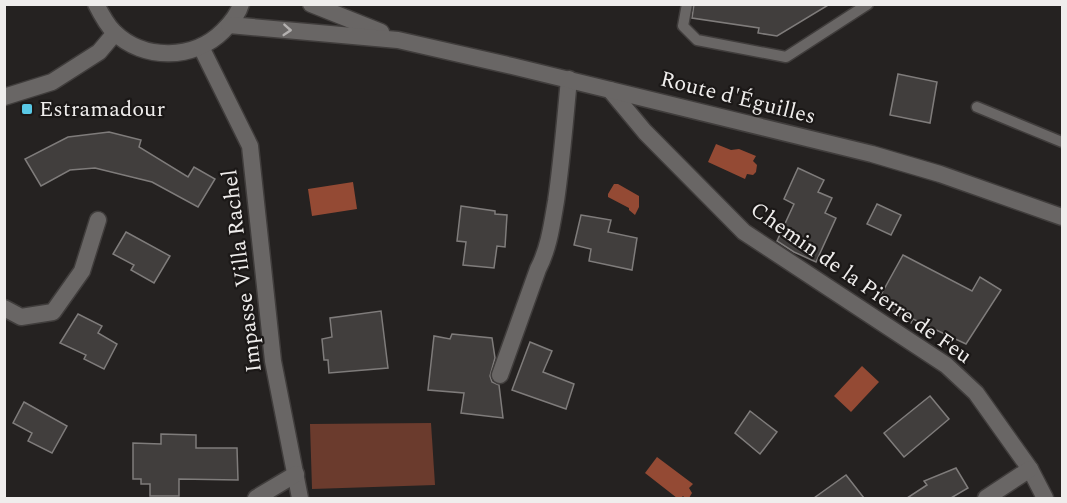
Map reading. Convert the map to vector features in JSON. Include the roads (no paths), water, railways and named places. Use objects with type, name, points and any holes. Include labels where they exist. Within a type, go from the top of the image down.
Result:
[{"type":"street","points":[[96,4],[103,19],[115,33],[134,46],[156,53],[179,53],[201,47],[216,38],[229,25],[241,4]]},
{"type":"street","name":"Route d'Éguilles","points":[[310,4],[398,40]]},
{"type":"street","name":"Route d'Éguilles","points":[[229,25],[398,40],[568,79],[872,154],[940,174],[1062,217]]},
{"type":"street","points":[[4,97],[52,82],[99,52],[115,33]]},
{"type":"street","name":"Impasse Villa Rachel","points":[[201,47],[250,146],[273,361],[300,498]]},
{"type":"street","points":[[500,375],[544,257],[552,225],[568,79]]},
{"type":"street","name":"Chemin de la Pierre de Feu","points":[[610,90],[645,132],[744,232],[946,365],[976,393],[1030,469],[1040,496]]},
{"type":"street","points":[[4,308],[21,317],[53,312],[82,271],[98,220]]},
{"type":"street","points":[[986,498],[1030,469]]},
{"type":"street","points":[[256,498],[296,474]]},
{"type":"lane","points":[[687,4],[683,26],[697,40],[786,57],[868,4]]},
{"type":"lane","points":[[977,107],[1062,142]]},
{"type":"place","name":"Estramadour","points":[[27,109]]}]
